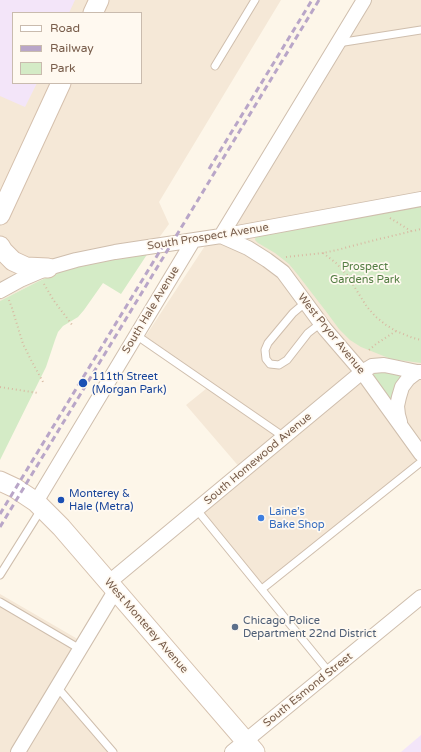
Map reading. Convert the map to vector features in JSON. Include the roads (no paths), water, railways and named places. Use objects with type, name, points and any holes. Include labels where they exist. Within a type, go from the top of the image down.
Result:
[{"type":"main road","points":[[93,12],[99,0]]},
{"type":"main road","points":[[0,215],[60,84]]},
{"type":"main road","points":[[0,246],[3,252],[13,261],[46,275]]},
{"type":"main road","name":"West Monterey Avenue","points":[[0,481],[15,488],[39,505],[61,527],[244,748]]},
{"type":"street","points":[[221,236],[364,0]]},
{"type":"street","name":"South Prospect Avenue","points":[[4,295],[20,280],[46,275],[76,260],[115,252],[193,241],[421,199]]},
{"type":"street","name":"West Pryor Avenue","points":[[221,236],[248,248],[283,272],[321,323],[362,372],[421,454]]},
{"type":"street","name":"South Hale Avenue","points":[[39,505],[136,335],[193,241]]},
{"type":"street","name":"South Homewood Avenue","points":[[18,752],[80,649],[112,587],[197,510],[362,372],[372,366],[384,365],[419,372]]},
{"type":"street","name":"South Homewood Avenue","points":[[403,429],[398,415],[397,406],[399,397],[402,387],[408,379],[419,372]]},
{"type":"street","name":"South Esmond Street","points":[[244,748],[329,672],[421,597]]},
{"type":"lane","points":[[215,66],[255,0]]},
{"type":"lane","points":[[338,43],[421,30]]},
{"type":"lane","points":[[306,302],[293,313],[268,343],[265,350],[266,359],[270,364],[279,365],[287,360],[308,333],[321,323]]},
{"type":"lane","points":[[136,335],[284,437]]},
{"type":"lane","points":[[262,589],[421,462]]},
{"type":"lane","points":[[0,575],[39,505]]},
{"type":"lane","points":[[197,510],[329,672]]},
{"type":"lane","points":[[0,602],[80,649]]},
{"type":"lane","points":[[57,687],[113,752]]},
{"type":"railway","points":[[209,169],[312,0]]},
{"type":"railway","points":[[0,527],[319,0]]},
{"type":"railway","points":[[0,514],[166,241]]},
{"type":"place","name":"111th Street (Morgan Park)","points":[[83,383]]},
{"type":"place","name":"Monterey & Hale (Metra)","points":[[61,500]]},
{"type":"place","name":"Laine’s Bake Shop","points":[[261,518]]},
{"type":"place","name":"Chicago Police Department 22nd District","points":[[235,627]]},
{"type":"park label","name":"Prospect Gardens Park","points":[[365,273]]}]
